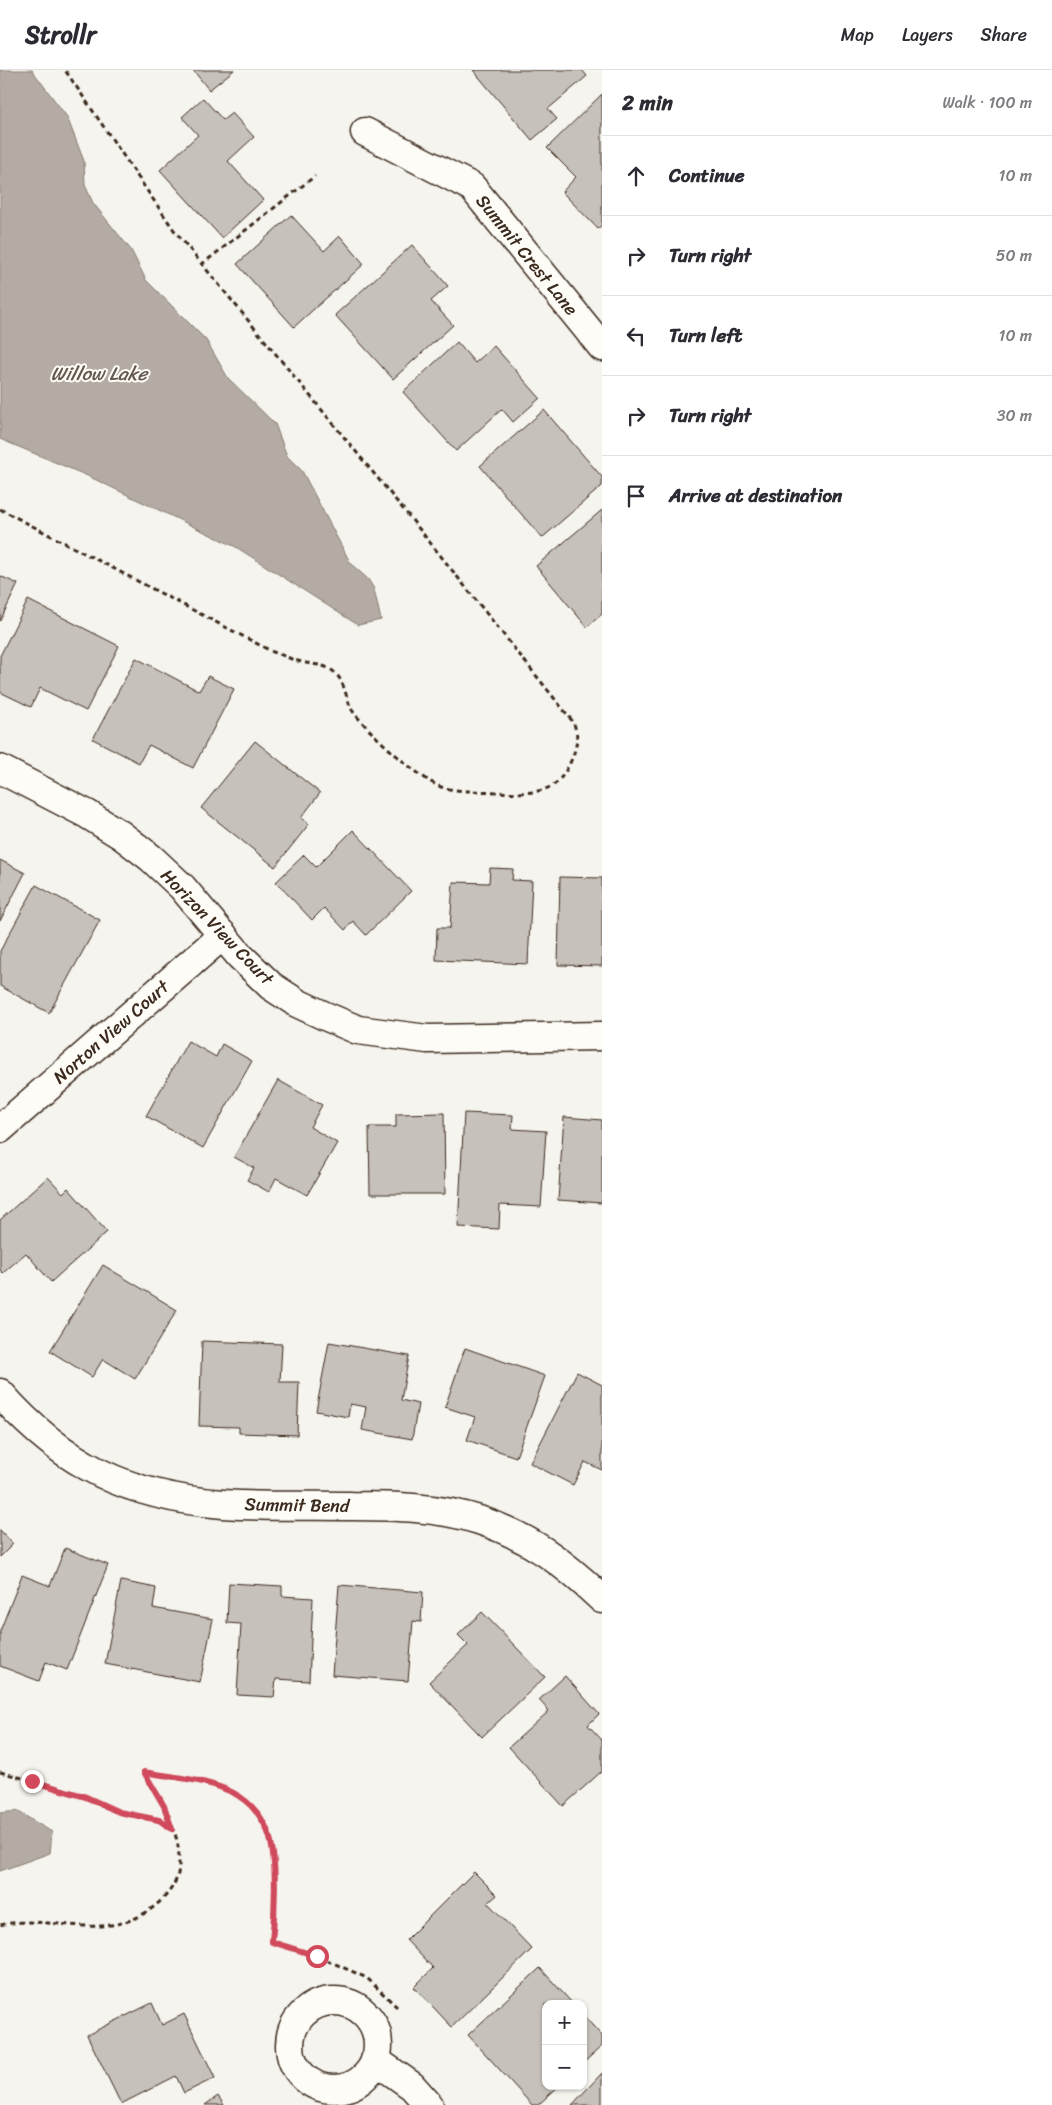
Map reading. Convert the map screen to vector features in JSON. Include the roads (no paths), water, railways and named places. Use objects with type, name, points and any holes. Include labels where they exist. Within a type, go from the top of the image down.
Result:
[{"type":"street","name":"Summit Crest Lane","points":[[365,132],[472,187],[602,347]]},
{"type":"street","name":"Horizon View Court","points":[[0,769],[87,814],[150,858],[182,886],[240,956],[271,986],[297,1003],[358,1030],[428,1039],[602,1036]]},
{"type":"street","name":"Norton View Court","points":[[0,1129],[223,935]]},
{"type":"street","name":"Summit Bend","points":[[0,1393],[48,1441],[74,1460],[106,1476],[138,1488],[178,1499],[224,1504],[397,1506],[471,1518],[512,1533],[543,1549],[574,1573],[602,1599]]},
{"type":"street","points":[[376,2060],[412,2086],[429,2105]]},
{"type":"water","name":"Willow Lake","points":[[0,70],[32,70],[67,117],[84,161],[85,185],[93,203],[131,250],[146,280],[206,340],[228,378],[275,424],[287,456],[302,471],[351,564],[368,579],[374,589],[381,620],[358,625],[236,547],[90,477],[0,439]]},
{"type":"water","points":[[17,1811],[52,1832],[50,1853],[0,1871],[0,1813]]}]
